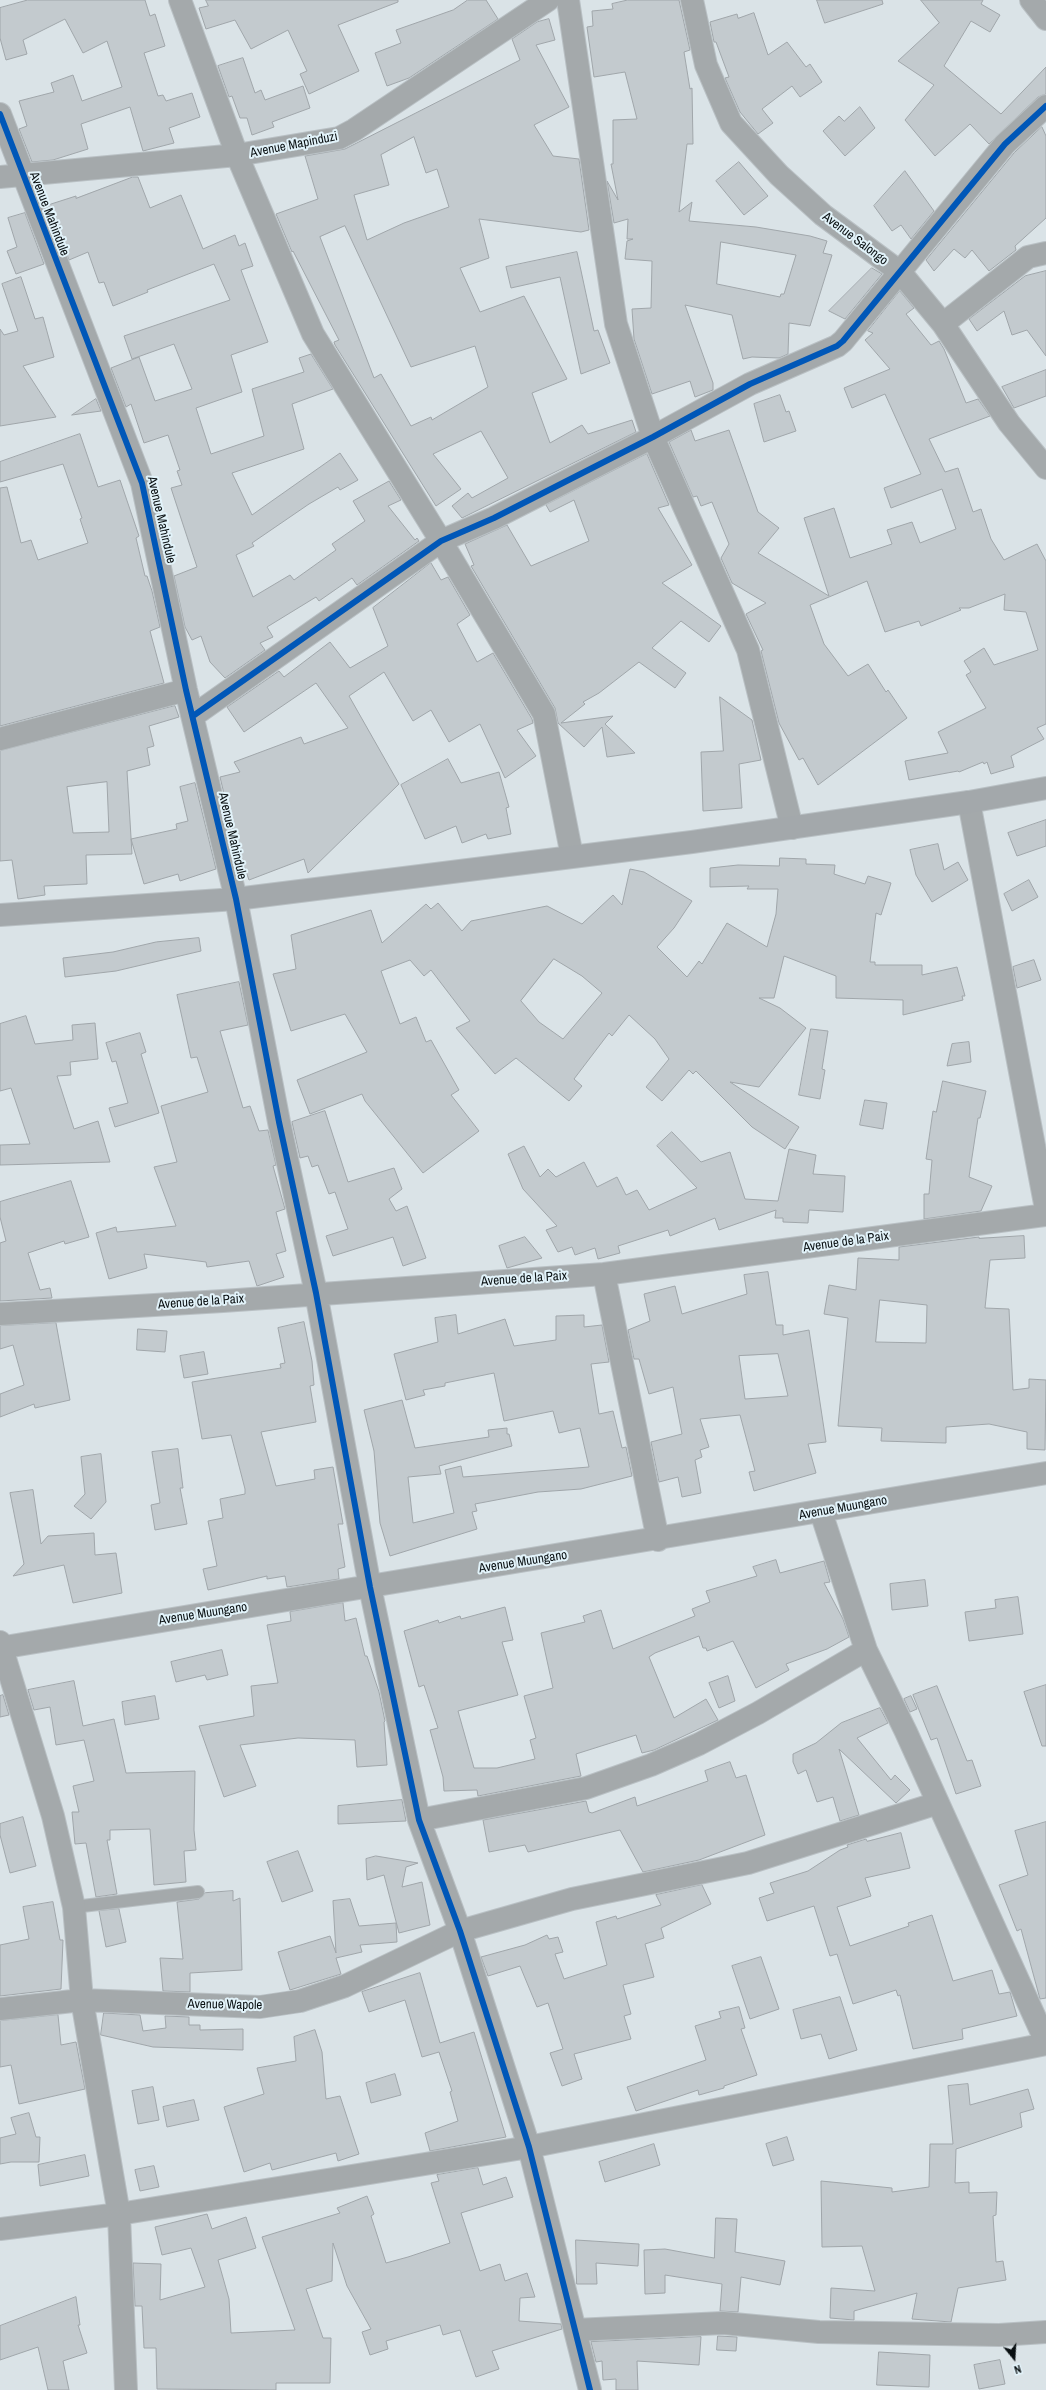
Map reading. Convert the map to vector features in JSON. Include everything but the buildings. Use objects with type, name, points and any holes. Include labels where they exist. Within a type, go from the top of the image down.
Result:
[{"type":"main road","points":[[0,914],[236,900],[792,828],[969,802],[1046,788]]},
{"type":"street","points":[[180,0],[237,155],[313,334],[441,541],[544,714],[572,856]]},
{"type":"street","name":"Avenue Mapinduzi","points":[[0,177],[237,155],[339,138],[354,130],[548,0]]},
{"type":"street","points":[[568,0],[614,317],[653,437],[748,650],[792,828]]},
{"type":"street","name":"Avenue Salongo","points":[[692,0],[706,65],[732,122],[779,175],[823,215],[900,272],[943,324],[1009,423],[1046,468]]},
{"type":"street","points":[[1030,0],[1046,19]]},
{"type":"street","points":[[193,716],[441,541],[494,518],[653,437],[750,384],[837,346],[844,341],[1005,144],[1046,106]]},
{"type":"street","name":"Avenue Mahindule","points":[[0,114],[22,175],[140,475],[186,690],[236,900],[279,1122],[316,1293],[370,1587],[419,1820],[460,1931],[528,2147],[590,2390]]},
{"type":"street","points":[[943,324],[1028,257],[1046,253]]},
{"type":"street","points":[[0,739],[186,690]]},
{"type":"street","points":[[969,802],[1046,1209]]},
{"type":"street","name":"Avenue de la Paix","points":[[0,1314],[223,1301],[316,1293],[604,1274],[1046,1215]]},
{"type":"street","points":[[604,1274],[658,1540]]},
{"type":"street","name":"Avenue Muungano","points":[[1,1646],[658,1540],[1046,1473]]},
{"type":"street","points":[[0,2229],[118,2214],[528,2147],[1046,2043],[938,1803],[866,1650],[821,1512]]},
{"type":"street","points":[[1,1646],[53,1816],[74,1907],[82,2000],[118,2214],[126,2390]]},
{"type":"street","points":[[419,1820],[586,1788],[651,1765],[699,1744],[758,1713],[866,1650]]},
{"type":"street","name":"Avenue Wapole","points":[[0,2009],[82,2000],[260,2007],[300,2001],[345,1986],[460,1931],[572,1899],[748,1863],[938,1803]]},
{"type":"street","points":[[575,2330],[723,2323],[819,2332],[999,2335],[1046,2332]]},
{"type":"lane","points":[[74,1907],[198,1892]]},
{"type":"cycle path","points":[[193,716],[441,541],[494,518],[653,437],[750,384],[837,346],[843,341],[1005,144],[1046,106]]},
{"type":"cycle path","points":[[0,114],[142,483],[186,690],[236,899],[279,1122],[316,1293],[370,1587],[419,1820],[460,1931],[529,2147],[590,2390]]}]
